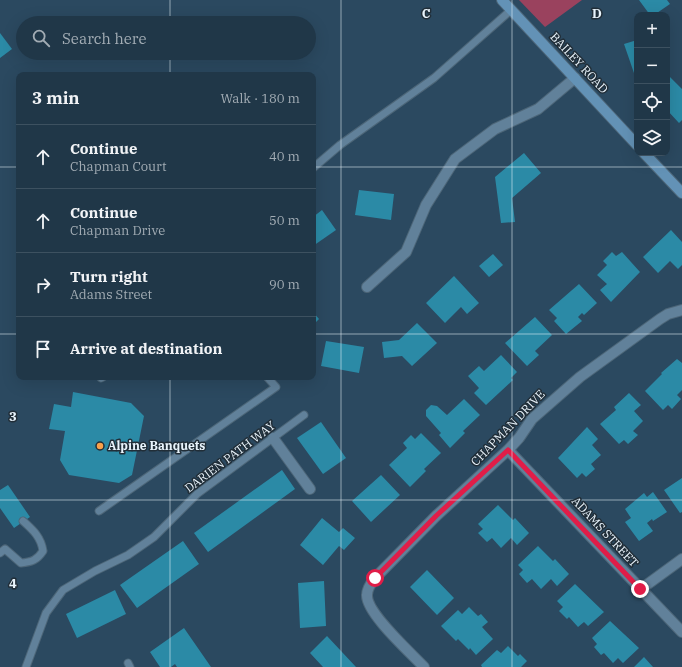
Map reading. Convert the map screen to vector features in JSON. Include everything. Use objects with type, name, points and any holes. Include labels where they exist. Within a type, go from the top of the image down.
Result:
[{"type":"street","name":"BAILEY ROAD","points":[[502,0],[634,142]]},
{"type":"street","points":[[367,287],[406,252],[426,204],[455,159],[495,129],[538,109],[575,78]]},
{"type":"street","points":[[647,156],[682,193]]},
{"type":"street","name":"CHAPMAN DRIVE","points":[[424,667],[372,612],[367,595],[369,587],[375,578],[436,516],[520,438],[532,419],[580,377],[660,319],[668,314],[682,310]]},
{"type":"street","points":[[273,438],[310,489]]},
{"type":"street","name":"ADAMS STREET","points":[[508,450],[682,632]]},
{"type":"street","points":[[640,589],[682,559]]},
{"type":"lane","points":[[316,165],[340,145],[434,78],[511,10]]},
{"type":"lane","points":[[99,511],[276,387],[270,380]]},
{"type":"lane","name":"DARIEN PATH WAY","points":[[26,667],[46,613],[63,590],[95,571],[128,555],[154,537],[197,494],[304,415]]},
{"type":"lane","points":[[0,553],[5,550],[22,563],[31,562],[38,558],[43,551],[41,543],[35,532],[23,522]]},
{"type":"shaded area","points":[[519,0],[582,0],[545,27]]},
{"type":"building","points":[[639,0],[667,0],[670,4],[658,12],[648,12]]},
{"type":"building","points":[[0,33],[12,49],[0,58]]},
{"type":"building","points":[[634,41],[634,73],[624,44]]},
{"type":"building","points":[[670,77],[682,89],[682,120],[679,123],[670,113]]},
{"type":"building","points":[[524,153],[541,173],[512,198],[515,222],[501,223],[495,177]]},
{"type":"building","points":[[359,190],[394,194],[391,220],[355,215]]},
{"type":"building","points":[[322,210],[336,230],[316,244],[316,215]]},
{"type":"building","points":[[671,230],[682,242],[682,265],[678,269],[670,261],[658,273],[643,257]]},
{"type":"building","points":[[612,252],[616,256],[622,252],[640,272],[611,302],[600,290],[607,284],[597,275],[607,265],[603,261]]},
{"type":"building","points":[[493,254],[503,265],[489,277],[479,266]]},
{"type":"building","points":[[454,276],[479,303],[467,314],[461,307],[445,323],[426,303]]},
{"type":"building","points":[[579,284],[597,303],[584,315],[582,313],[578,317],[582,321],[566,334],[554,321],[557,318],[549,310]]},
{"type":"building","points":[[535,317],[552,335],[535,351],[539,355],[527,366],[505,343]]},
{"type":"building","points":[[417,323],[437,343],[412,366],[402,356],[384,358],[382,342],[399,340]]},
{"type":"building","points":[[326,341],[364,347],[359,373],[321,366]]},
{"type":"building","points":[[501,355],[517,372],[511,378],[513,380],[486,405],[474,393],[479,388],[468,376],[479,366],[484,371]]},
{"type":"building","points":[[677,359],[682,363],[682,390],[677,395],[681,399],[672,409],[668,405],[663,410],[645,391],[662,374],[661,373]]},
{"type":"building","name":"Alpine Banquets","points":[[73,392],[131,403],[144,416],[132,475],[119,483],[69,475],[60,460],[65,431],[49,429],[54,404],[71,407]]},
{"type":"building","points":[[629,393],[641,405],[634,411],[643,421],[633,431],[638,435],[628,444],[624,440],[619,444],[600,424],[616,410],[614,407]]},
{"type":"building","points":[[464,399],[480,415],[463,431],[465,433],[450,448],[439,435],[441,433],[426,416],[426,410],[431,405],[437,406],[447,415]]},
{"type":"building","points":[[321,422],[346,458],[323,474],[297,438]]},
{"type":"building","points":[[587,427],[598,439],[592,445],[601,455],[591,464],[595,469],[586,477],[582,473],[577,478],[558,458]]},
{"type":"building","points":[[421,433],[441,453],[424,469],[426,471],[410,487],[389,465],[407,448],[403,443],[411,435],[415,439]]},
{"type":"building","points":[[282,470],[295,489],[208,552],[194,533]]},
{"type":"building","points":[[381,475],[400,495],[371,522],[352,501]]},
{"type":"building","points":[[682,478],[682,512],[680,513],[664,490]]},
{"type":"building","points":[[8,485],[30,517],[14,528],[0,508],[0,490]]},
{"type":"building","points":[[653,492],[667,512],[647,523],[653,531],[639,541],[625,522],[631,518],[625,509],[644,493],[647,497]]},
{"type":"building","points":[[498,505],[513,520],[515,518],[529,533],[517,545],[511,538],[501,548],[492,538],[487,542],[478,533],[483,529],[478,524]]},
{"type":"building","points":[[322,518],[339,532],[343,528],[355,538],[344,550],[339,546],[323,565],[300,545]]},
{"type":"building","points":[[183,541],[199,564],[137,608],[120,585]]},
{"type":"building","points":[[538,546],[553,561],[555,559],[569,574],[557,586],[551,579],[541,589],[532,579],[527,583],[519,574],[523,570],[518,565]]},
{"type":"building","points":[[427,570],[454,598],[437,615],[410,587]]},
{"type":"building","points":[[324,581],[326,626],[300,628],[298,583]]},
{"type":"building","points":[[575,584],[604,612],[588,626],[584,622],[578,627],[569,617],[567,619],[559,611],[563,607],[557,601]]},
{"type":"building","points":[[115,590],[126,614],[77,638],[66,614]]},
{"type":"building","points":[[469,607],[478,616],[481,614],[488,622],[482,627],[493,639],[476,655],[470,648],[469,650],[458,639],[456,641],[441,626],[458,610],[462,614]]},
{"type":"building","points":[[610,621],[639,648],[623,663],[618,658],[613,663],[604,653],[601,655],[594,647],[597,644],[592,638]]},
{"type":"building","points":[[184,628],[211,667],[177,667],[175,664],[171,667],[160,667],[150,652]]},
{"type":"building","points":[[327,636],[356,667],[323,667],[310,653]]},
{"type":"building","points":[[508,646],[518,656],[520,654],[527,661],[521,667],[482,667],[481,665],[497,650],[501,653]]},
{"type":"building","points":[[644,657],[653,667],[634,667]]},
{"type":"place","name":"Alpine Banquets","points":[[100,446]]},
{"type":"route","points":[[375,578],[436,516],[508,450],[523,464],[640,589]]}]
